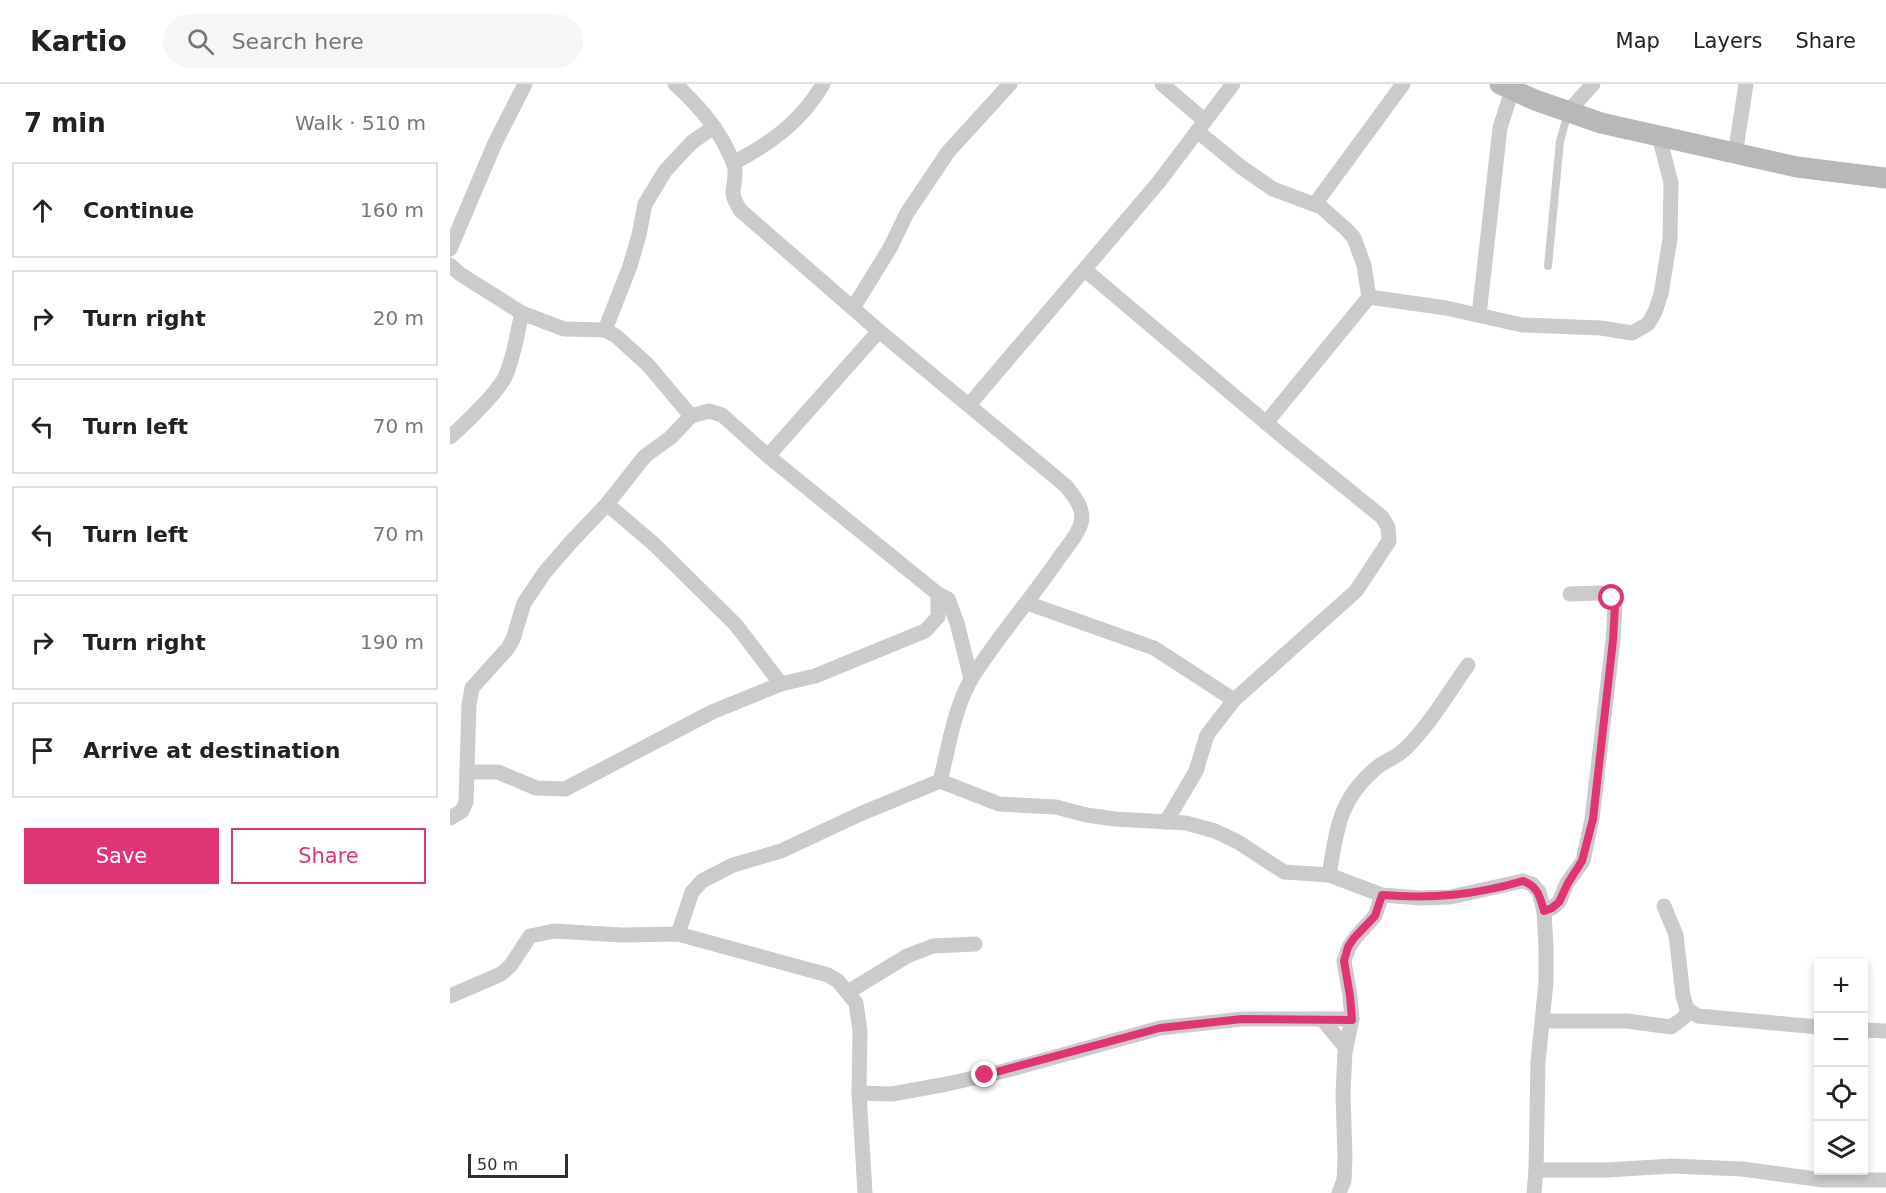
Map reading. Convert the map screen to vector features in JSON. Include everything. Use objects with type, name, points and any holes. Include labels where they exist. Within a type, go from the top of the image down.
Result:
[{"type":"street","points":[[450,249],[495,143],[525,84]]},
{"type":"street","points":[[675,84],[705,113],[722,140],[735,169],[731,190],[740,210],[879,331],[1066,486],[1077,500],[1081,523],[1076,532],[971,679],[958,710],[940,781]]},
{"type":"street","points":[[733,163],[779,136],[815,98],[824,84]]},
{"type":"street","points":[[853,308],[890,248],[908,213],[948,152],[1010,84]]},
{"type":"street","points":[[1162,84],[1241,167],[1273,189],[1315,204],[1339,222],[1354,238],[1364,265],[1369,297],[1266,423]]},
{"type":"street","points":[[969,405],[1158,183],[1233,84]]},
{"type":"street","points":[[1315,204],[1403,84]]},
{"type":"street","points":[[1568,112],[1593,84]]},
{"type":"street","points":[[1735,154],[1746,84]]},
{"type":"street","points":[[1479,315],[1506,87],[1601,123],[1797,167],[1886,178]]},
{"type":"street","points":[[606,330],[630,266],[645,204],[665,171],[692,142],[714,127]]},
{"type":"street","points":[[1369,297],[1419,303],[1522,325],[1601,328],[1632,333],[1648,324],[1655,312],[1661,294],[1670,239],[1671,183],[1659,136]]},
{"type":"street","points":[[450,266],[522,313],[564,329],[606,330],[616,336],[648,365],[691,416]]},
{"type":"street","points":[[1085,270],[1266,423],[1382,517],[1390,534],[1389,541],[1381,555],[1356,591],[1234,700],[1207,735],[1196,771],[1166,822]]},
{"type":"street","points":[[450,437],[463,426],[502,382],[522,313]]},
{"type":"street","points":[[768,456],[879,331]]},
{"type":"street","points":[[450,818],[462,811],[466,802],[472,688],[508,648],[524,603],[545,572],[607,504],[645,456],[670,438],[691,416],[709,411],[722,415],[768,456],[938,594],[948,599],[971,679]]},
{"type":"street","points":[[607,504],[655,545],[736,625],[781,684]]},
{"type":"street","points":[[1544,911],[1559,902],[1584,856],[1593,819],[1613,640],[1615,606],[1612,598],[1600,593],[1570,594]]},
{"type":"street","points":[[467,772],[498,772],[536,789],[565,789],[712,712],[781,684],[815,676],[926,631],[938,617],[938,594]]},
{"type":"street","points":[[1027,603],[1154,648],[1234,700]]},
{"type":"street","points":[[1329,875],[1336,834],[1344,806],[1359,783],[1382,763],[1404,751],[1468,665]]},
{"type":"street","points":[[678,934],[692,892],[702,880],[733,865],[781,851],[860,814],[940,781],[999,804],[1056,807],[1115,819],[1186,823],[1215,831],[1238,842],[1284,872],[1329,875],[1382,895],[1421,898],[1450,897],[1523,881],[1532,884],[1539,892],[1544,911],[1546,982],[1539,1062],[1534,1193]]},
{"type":"street","points":[[1339,1193],[1344,1180],[1343,1093],[1346,1048],[1352,1020],[1344,961],[1348,947],[1354,938],[1375,916],[1382,895]]},
{"type":"street","points":[[1664,906],[1676,935],[1683,996],[1690,1011],[1698,1016],[1814,1027]]},
{"type":"street","points":[[450,996],[501,974],[511,965],[530,936],[554,931],[622,935],[678,934],[828,975],[838,981],[856,1003],[860,1031],[858,1093],[865,1193]]},
{"type":"street","points":[[848,992],[907,956],[933,946],[975,944]]},
{"type":"street","points":[[1543,1021],[1627,1021],[1671,1027],[1690,1011]]},
{"type":"street","points":[[858,1093],[892,1094],[947,1084],[1160,1028],[1242,1019],[1352,1020]]},
{"type":"street","points":[[1322,1019],[1346,1048]]},
{"type":"street","points":[[1868,1030],[1886,1031]]},
{"type":"street","points":[[1536,1170],[1607,1170],[1672,1166],[1742,1169],[1823,1180],[1886,1180]]},
{"type":"lane","points":[[1548,266],[1560,141],[1568,112]]},
{"type":"route","points":[[985,1075],[1160,1028],[1242,1019],[1352,1020],[1344,961],[1348,947],[1354,938],[1369,925],[1375,916],[1382,895],[1421,898],[1450,897],[1523,881],[1532,884],[1539,892],[1544,911],[1552,908],[1559,902],[1571,877],[1580,866],[1593,819],[1613,640],[1615,606],[1612,598]]}]
